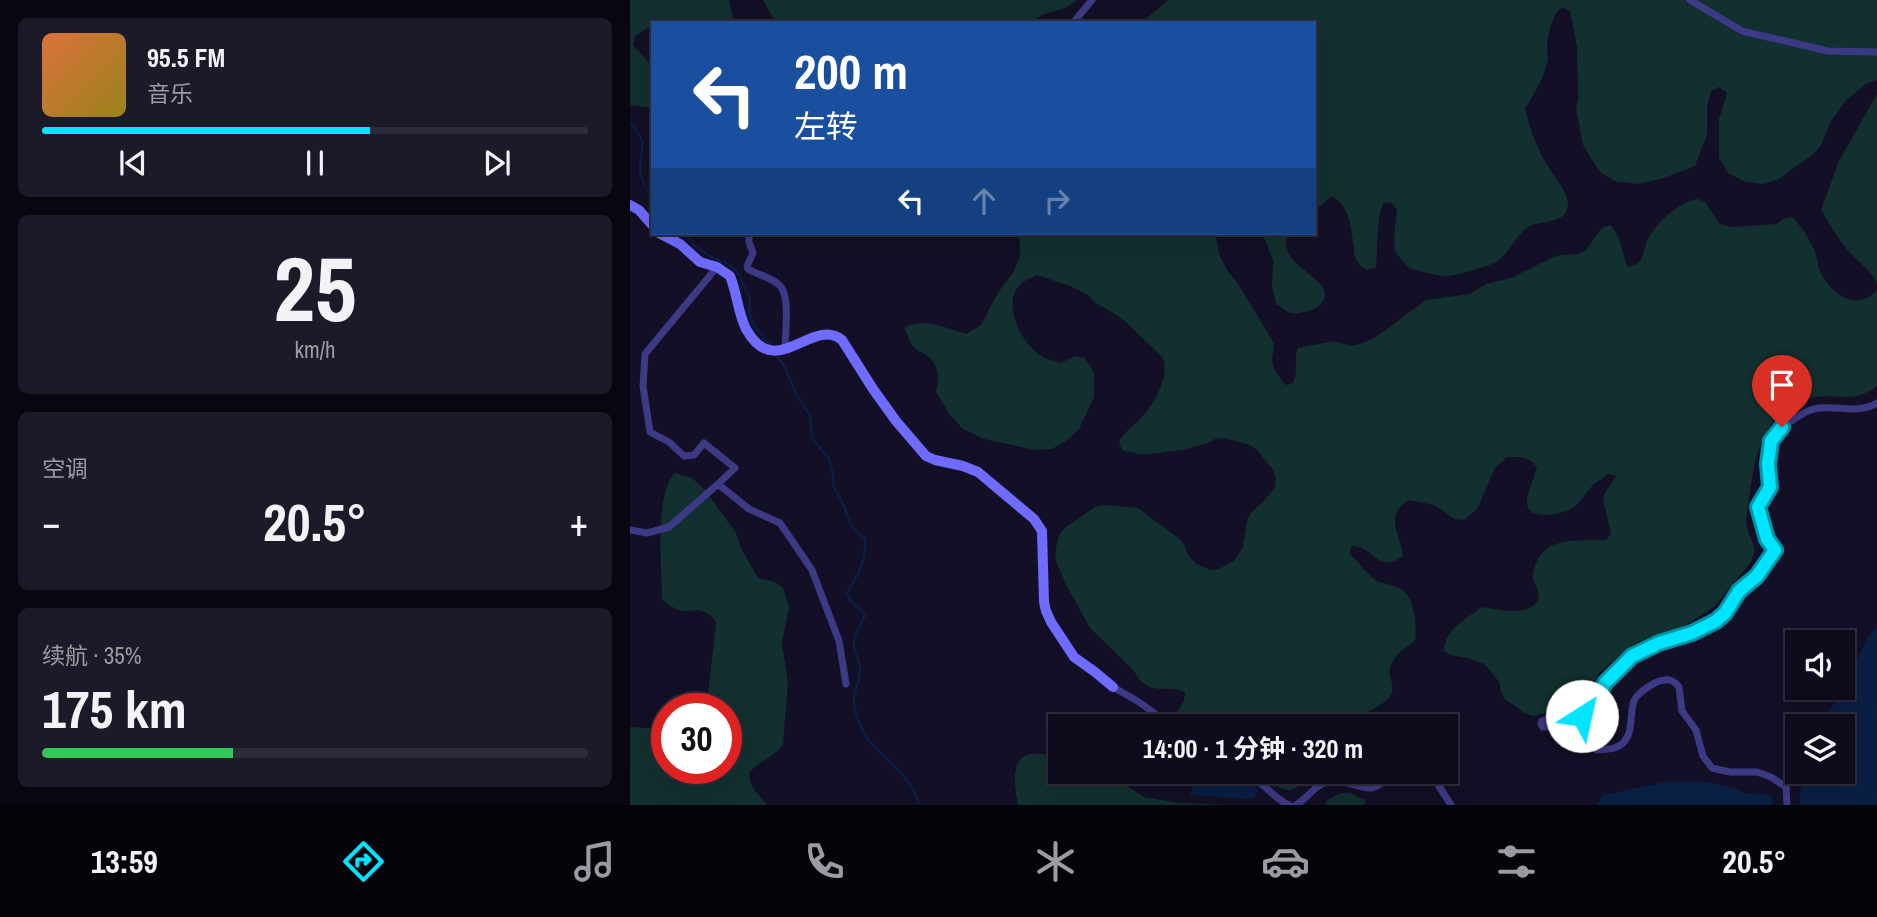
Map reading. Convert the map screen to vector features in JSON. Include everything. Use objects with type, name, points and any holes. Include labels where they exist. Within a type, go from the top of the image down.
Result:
[{"type":"street","points":[[1075,21],[1092,0]]},
{"type":"street","points":[[1690,0],[1742,31],[1828,51],[1877,52]]},
{"type":"street","points":[[630,205],[639,210],[651,224]]},
{"type":"street","points":[[663,235],[680,244],[700,262],[717,267],[730,276],[747,330],[755,341],[768,351],[796,346],[821,334],[836,336],[842,340],[896,421],[926,456],[978,472],[1034,519],[1042,531],[1046,611],[1074,657],[1113,687],[1156,714]]},
{"type":"street","points":[[749,235],[753,253],[748,269],[778,283],[784,289],[786,299],[783,349]]},
{"type":"street","points":[[630,530],[647,533],[669,527],[735,468],[704,443],[694,455],[684,456],[669,442],[650,432],[643,386],[645,354],[717,267]]},
{"type":"street","points":[[1787,805],[1786,787],[1780,782],[1756,772],[1712,768],[1703,755],[1696,730],[1682,711],[1679,687],[1674,681],[1657,682],[1634,700],[1627,738],[1615,748],[1597,750],[1584,740],[1576,729],[1566,725],[1543,727],[1541,724],[1542,721],[1552,718],[1582,716],[1590,711],[1605,683],[1632,656],[1716,621],[1725,613],[1739,591],[1757,576],[1775,550],[1767,539],[1758,507],[1770,487],[1769,451],[1777,432],[1811,410],[1857,410],[1877,403]]},
{"type":"street","points":[[718,484],[749,509],[780,523],[812,570],[839,641],[846,684]]},
{"type":"street","points":[[1262,784],[1278,800],[1289,805]]},
{"type":"street","points":[[1296,805],[1321,784]]},
{"type":"street","points":[[1346,784],[1369,792],[1384,784]]},
{"type":"street","points":[[1438,784],[1451,805]]},
{"type":"green space","points":[[630,0],[729,0],[734,21],[651,21],[651,26],[635,36],[633,45],[651,65],[651,108],[630,105]]},
{"type":"green space","points":[[763,0],[1077,0],[1034,21],[775,21]]},
{"type":"green space","points":[[1168,0],[1877,0],[1877,80],[1866,84],[1847,99],[1831,121],[1820,147],[1777,180],[1762,184],[1743,181],[1728,173],[1719,158],[1719,119],[1727,93],[1719,87],[1711,91],[1707,108],[1707,135],[1695,166],[1664,178],[1638,184],[1614,181],[1600,172],[1583,145],[1576,108],[1577,46],[1570,11],[1562,7],[1553,20],[1547,47],[1548,61],[1543,75],[1525,108],[1539,150],[1563,188],[1568,204],[1567,211],[1559,219],[1530,226],[1495,263],[1444,276],[1413,269],[1402,261],[1394,243],[1397,210],[1392,203],[1384,202],[1378,224],[1376,267],[1368,270],[1355,258],[1349,218],[1343,206],[1332,196],[1316,209],[1316,21],[1143,21]]},
{"type":"green space","points":[[1877,94],[1877,283],[1846,248],[1821,210],[1839,161]]},
{"type":"green space","points":[[1698,199],[1705,202],[1720,224],[1731,227],[1777,224],[1792,217],[1814,248],[1820,271],[1830,287],[1845,298],[1853,300],[1869,297],[1877,290],[1877,386],[1854,396],[1804,399],[1784,410],[1764,436],[1755,464],[1746,521],[1754,546],[1751,562],[1715,606],[1686,625],[1632,645],[1599,673],[1587,694],[1564,708],[1533,716],[1505,699],[1500,684],[1484,664],[1451,655],[1444,651],[1445,643],[1457,625],[1482,607],[1513,611],[1529,609],[1534,605],[1539,596],[1533,578],[1535,564],[1551,546],[1571,541],[1606,540],[1611,534],[1603,499],[1616,476],[1608,474],[1591,487],[1572,508],[1560,513],[1537,514],[1528,507],[1527,500],[1537,468],[1528,459],[1507,457],[1495,468],[1477,509],[1464,520],[1455,519],[1434,505],[1408,500],[1396,513],[1395,520],[1403,556],[1394,561],[1381,561],[1359,547],[1351,546],[1350,554],[1374,579],[1398,587],[1406,593],[1414,612],[1415,641],[1397,655],[1391,664],[1392,692],[1386,701],[1376,708],[1363,714],[1176,714],[1184,701],[1185,692],[1145,685],[1090,628],[1065,583],[1055,558],[1060,534],[1095,507],[1104,505],[1138,508],[1182,541],[1195,563],[1210,570],[1219,569],[1234,561],[1243,547],[1247,520],[1275,487],[1273,470],[1250,445],[1224,438],[1183,450],[1149,454],[1122,450],[1119,442],[1121,438],[1146,412],[1160,390],[1165,365],[1163,358],[1124,320],[1093,301],[1087,294],[1070,286],[1037,275],[1022,283],[1015,291],[1013,301],[1016,323],[1021,334],[1036,352],[1044,358],[1060,363],[1076,356],[1085,358],[1094,372],[1094,397],[1079,429],[1052,449],[1035,450],[984,439],[962,428],[950,415],[936,392],[938,375],[933,361],[912,345],[904,328],[927,323],[966,334],[981,325],[998,293],[1014,271],[1020,255],[1019,235],[1214,235],[1227,270],[1274,343],[1274,369],[1285,385],[1293,383],[1295,379],[1298,348],[1334,341],[1351,346],[1360,344],[1376,337],[1426,300],[1470,294],[1486,284],[1511,278],[1551,258],[1579,254],[1586,250],[1602,228],[1610,225],[1619,239],[1628,267],[1634,265],[1641,259],[1649,237],[1658,224],[1683,204]]},
{"type":"green space","points":[[1261,235],[1288,235],[1286,243],[1292,258],[1323,288],[1325,294],[1322,304],[1306,312],[1290,313],[1276,304],[1272,286],[1273,260]]},
{"type":"green space","points":[[675,473],[692,478],[705,490],[736,533],[758,578],[775,582],[783,588],[789,606],[782,643],[788,682],[783,745],[749,773],[753,787],[768,805],[630,805],[630,727],[651,727],[651,784],[742,784],[742,693],[708,693],[716,622],[702,611],[678,610],[662,600],[662,515],[668,484]]},
{"type":"green space","points":[[1026,755],[1048,755],[1048,784],[1124,784],[1144,797],[1179,803],[1237,805],[1018,805],[1015,785],[1017,764]]},
{"type":"green space","points":[[1275,784],[1300,784],[1291,790]]},
{"type":"green space","points":[[1341,793],[1350,793],[1365,800],[1365,805],[1325,805],[1327,800]]},
{"type":"water","points":[[1877,627],[1877,805],[1799,805],[1802,784],[1855,784],[1855,714],[1826,714],[1836,700],[1855,700],[1855,666]]},
{"type":"water","points":[[1670,781],[1708,782],[1735,788],[1743,793],[1770,795],[1774,801],[1771,805],[1596,805],[1604,795]]},
{"type":"water","points":[[1195,784],[1251,784],[1258,790],[1252,799],[1189,795]]},
{"type":"waterway","points":[[630,122],[642,141],[640,174],[651,198]]},
{"type":"waterway","points":[[686,235],[696,247],[731,265],[738,273],[750,298],[749,312],[754,325],[771,346]]},
{"type":"waterway","points":[[775,352],[810,416],[812,438],[829,459],[833,485],[851,525],[865,538],[863,561],[847,593],[849,599],[865,614],[854,643],[860,670],[854,696],[856,714],[867,737],[905,778],[919,805]]},
{"type":"route","points":[[1582,716],[1595,704],[1605,683],[1632,656],[1659,643],[1705,628],[1716,621],[1725,613],[1739,591],[1757,576],[1770,559],[1775,550],[1767,539],[1758,507],[1770,487],[1768,464],[1771,441],[1782,427]]}]
